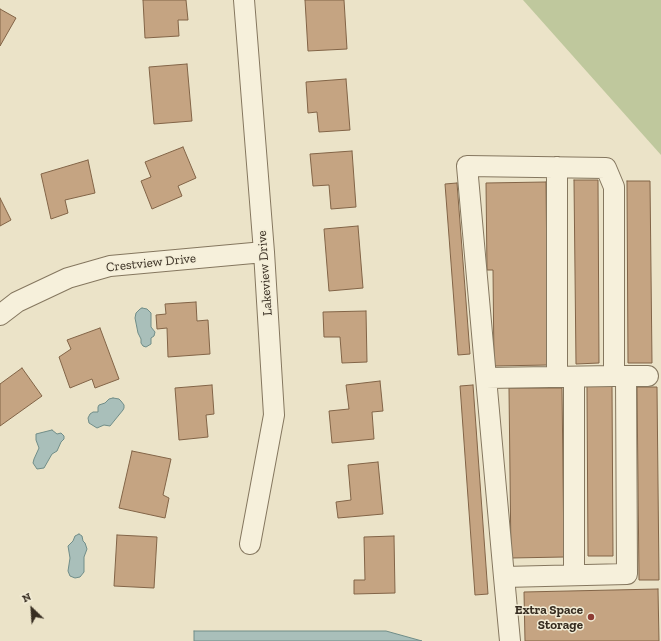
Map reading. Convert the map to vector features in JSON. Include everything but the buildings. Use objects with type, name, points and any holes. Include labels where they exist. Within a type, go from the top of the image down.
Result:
[{"type":"street","name":"Lakeview Drive","points":[[244,0],[264,252],[274,415],[250,544]]},
{"type":"street","points":[[504,577],[627,574],[614,187],[606,168],[467,166],[504,577],[510,641]]},
{"type":"street","points":[[557,168],[574,575]]},
{"type":"street","name":"Crestview Drive","points":[[0,315],[17,302],[68,278],[110,266],[264,252]]},
{"type":"street","points":[[486,378],[648,376]]},
{"type":"green space","points":[[523,0],[661,0],[661,155]]},
{"type":"water","points":[[142,308],[147,309],[151,313],[151,327],[155,332],[154,336],[151,338],[151,344],[146,347],[141,343],[135,318],[136,313]]},
{"type":"water","points":[[113,398],[119,399],[124,405],[124,408],[110,426],[104,425],[97,428],[89,423],[88,418],[90,414],[93,412],[98,412],[99,405]]},
{"type":"water","points":[[52,430],[57,434],[61,433],[64,436],[64,439],[57,451],[52,454],[44,468],[37,469],[33,463],[39,448],[36,440],[36,434]]},
{"type":"water","points":[[79,534],[82,536],[87,549],[84,557],[84,572],[80,577],[75,578],[70,576],[68,571],[70,558],[68,546],[73,541],[75,536]]},
{"type":"water","points":[[194,631],[386,631],[422,641],[194,641]]},
{"type":"place","name":"Extra Space Storage","points":[[591,617]]}]
